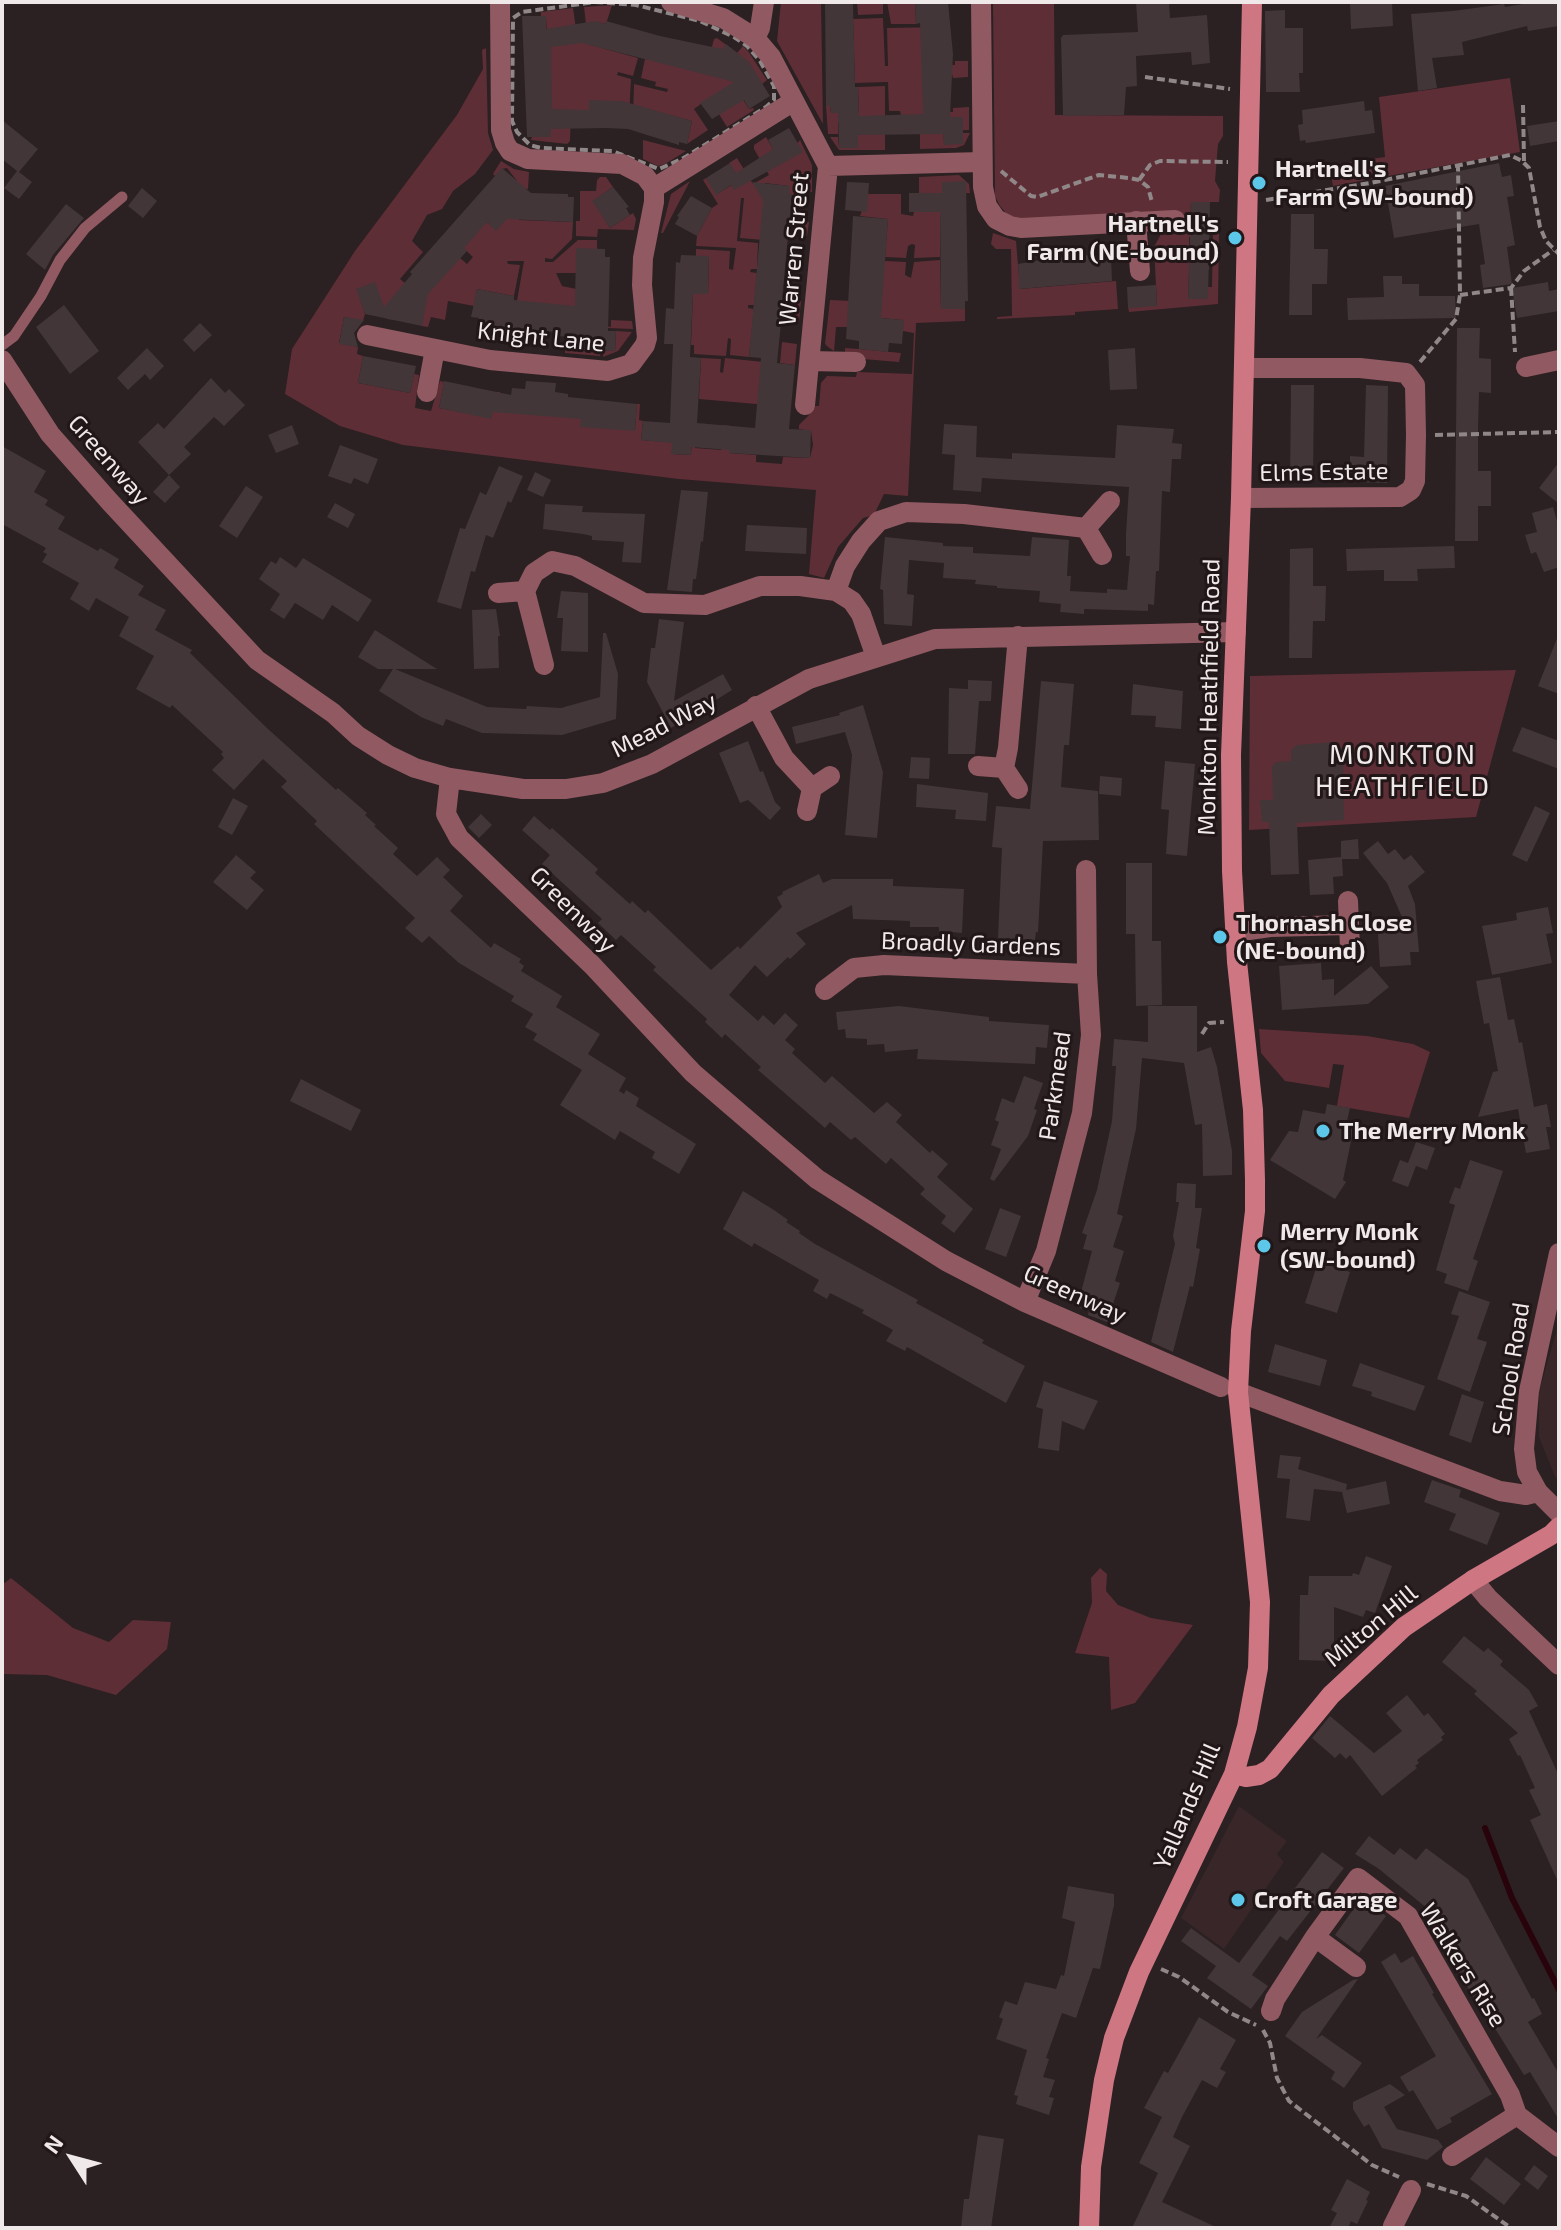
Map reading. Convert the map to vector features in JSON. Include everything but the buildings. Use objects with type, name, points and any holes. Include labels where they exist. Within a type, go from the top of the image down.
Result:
[{"type":"street","points":[[500,2],[501,130],[510,151],[528,159],[622,164],[645,176],[654,188],[794,101]]},
{"type":"street","name":"Warren Street","points":[[671,2],[723,18],[755,38],[771,57],[828,166],[805,405]]},
{"type":"street","points":[[755,38],[760,28],[764,2]]},
{"type":"street","points":[[981,2],[984,197],[996,219],[1010,226],[1175,220]]},
{"type":"street","name":"Monkton Heathfield Road","points":[[1229,1390],[1240,1343],[1255,1211],[1253,1110],[1235,932],[1231,755],[1241,498],[1252,2]]},
{"type":"street","points":[[828,166],[982,166]]},
{"type":"street","name":"Knight Lane","points":[[367,335],[490,360],[608,371],[631,364],[643,351],[647,338],[642,272],[654,188]]},
{"type":"street","points":[[1140,271],[1144,220]]},
{"type":"street","points":[[427,392],[435,349]]},
{"type":"street","name":"Greenway","points":[[2,360],[50,434],[257,660],[388,755],[415,768],[450,778],[446,814],[459,838],[592,965],[693,1073],[817,1179],[946,1261],[1025,1302],[1229,1390]]},
{"type":"street","points":[[1526,367],[1559,360]]},
{"type":"street","name":"Warren Street","points":[[810,361],[856,362]]},
{"type":"street","points":[[1244,368],[1360,368],[1391,370],[1408,376]]},
{"type":"street","name":"Elms Estate","points":[[1241,498],[1400,497],[1411,490],[1415,481],[1417,401],[1415,385],[1408,376]]},
{"type":"street","points":[[1086,528],[1110,501]]},
{"type":"street","points":[[836,591],[845,566],[861,541],[879,521],[906,512],[964,514],[1086,528]]},
{"type":"street","points":[[1086,528],[1102,555]]},
{"type":"street","points":[[544,665],[525,591],[534,573],[552,561],[575,566],[644,603],[705,605],[760,586],[800,586],[836,591],[852,601],[861,614],[876,657]]},
{"type":"street","points":[[498,593],[525,591]]},
{"type":"street","name":"Mead Way","points":[[450,778],[523,789],[566,789],[603,783],[652,764],[809,679],[935,639],[1236,632]]},
{"type":"street","points":[[1018,636],[1004,768],[1018,789]]},
{"type":"street","name":"Mead Way","points":[[756,706],[784,758],[821,782],[807,811]]},
{"type":"street","points":[[978,766],[1004,768]]},
{"type":"street","name":"Parkmead","points":[[1025,1302],[1046,1251],[1082,1113],[1091,1035],[1086,870]]},
{"type":"street","points":[[1348,901],[1350,948]]},
{"type":"street","points":[[1235,932],[1270,927],[1349,925]]},
{"type":"street","name":"Broadly Gardens","points":[[825,990],[850,961],[1087,974]]},
{"type":"street","name":"School Road","points":[[1538,1492],[1527,1472],[1524,1449],[1529,1391],[1559,1253]]},
{"type":"street","points":[[1229,1390],[1500,1491],[1526,1495],[1538,1492],[1559,1513]]},
{"type":"street","name":"Yallands Hill","points":[[1089,2228],[1091,2167],[1104,2080],[1122,2012],[1234,1774],[1258,1668],[1260,1602],[1229,1390]]},
{"type":"street","name":"Milton Hill","points":[[1234,1774],[1246,1777],[1270,1769],[1331,1695],[1404,1627],[1559,1527]]},
{"type":"street","points":[[1473,1580],[1559,1665]]},
{"type":"street","name":"Walkers Rise","points":[[1271,2011],[1275,1999],[1315,1937],[1358,1878],[1408,1916],[1510,2095],[1517,2115],[1559,2147]]},
{"type":"street","points":[[1315,1937],[1356,1967]]},
{"type":"street","points":[[1452,2156],[1517,2115]]},
{"type":"street","points":[[1393,2227],[1412,2184]]},
{"type":"lane","points":[[2,345],[14,336],[60,260],[85,228],[122,197]]},
{"type":"path","points":[[595,2],[614,4],[632,4],[700,21],[734,37],[760,61],[774,86],[774,100],[665,168],[653,168],[631,156],[612,151],[535,148],[522,139],[512,121],[512,24],[518,13],[595,2]]},
{"type":"path","points":[[1145,77],[1250,92]]},
{"type":"path","points":[[1523,105],[1524,163]]},
{"type":"path","points":[[1248,200],[1308,194],[1510,155],[1529,168],[1540,227],[1553,250],[1559,254]]},
{"type":"path","points":[[1139,180],[1150,165],[1160,161],[1249,162]]},
{"type":"path","points":[[982,166],[1001,171],[1031,196],[1037,197],[1099,175],[1139,180],[1153,196],[1144,220]]},
{"type":"path","points":[[1408,376],[1456,319],[1460,295],[1458,166]]},
{"type":"path","points":[[1526,367],[1513,352],[1511,288],[1524,271],[1553,250]]},
{"type":"path","points":[[1460,295],[1511,288]]},
{"type":"path","points":[[1416,435],[1559,432]]},
{"type":"path","points":[[1202,1034],[1209,1023],[1242,1020]]},
{"type":"path","points":[[1139,1972],[1151,1977],[1155,1967],[1179,1977],[1228,2012],[1263,2028],[1270,2043],[1277,2078],[1289,2101],[1372,2165],[1412,2184],[1466,2196],[1511,2228]]},
{"type":"shaded area","points":[[781,2],[821,2],[823,124],[777,41]]},
{"type":"shaded area","points":[[857,2],[883,2],[883,14],[858,15]]},
{"type":"shaded area","points":[[887,2],[915,2],[916,24],[891,24]]},
{"type":"shaded area","points":[[993,2],[1054,2],[1055,115],[1223,116],[1223,136],[1218,144],[1215,181],[1220,190],[1219,202],[1191,202],[1190,229],[1209,230],[1209,237],[1189,237],[1189,264],[1209,265],[1209,269],[1189,271],[1188,298],[1208,299],[1208,287],[1212,287],[1213,231],[1219,231],[1218,304],[1129,312],[1128,307],[1157,305],[1154,247],[1162,232],[1179,233],[1178,211],[1021,220],[1007,214],[1000,206],[995,196]]},
{"type":"shaded area","points":[[612,5],[605,24],[598,22],[591,45],[638,58],[633,76],[618,72],[617,75],[631,79],[629,117],[571,110],[570,141],[567,144],[531,140],[532,137],[551,136],[546,16],[541,16],[541,12],[573,8],[578,43],[588,42],[584,7]]},
{"type":"shaded area","points":[[883,18],[885,66],[888,66],[887,28],[944,27],[949,65],[955,65],[955,61],[968,61],[968,77],[953,78],[952,74],[947,74],[947,112],[953,112],[953,108],[969,107],[969,130],[963,130],[943,118],[944,144],[963,144],[963,133],[970,133],[964,145],[920,149],[920,115],[901,115],[900,111],[889,111],[888,82],[855,83],[853,19]]},
{"type":"shaded area","points":[[717,38],[737,53],[743,46],[767,80],[762,84],[735,87],[749,109],[754,110],[727,127],[709,98],[694,109],[708,130],[687,144],[692,121],[648,109],[633,117],[634,84],[667,92],[668,89],[641,78],[645,59],[707,65],[714,39]]},
{"type":"shaded area","points":[[486,48],[488,133],[493,150],[475,174],[453,191],[442,209],[427,215],[412,241],[423,252],[400,279],[405,283],[452,251],[467,264],[473,257],[459,244],[482,218],[496,230],[517,181],[507,168],[495,176],[493,174],[501,161],[514,169],[529,172],[528,189],[518,188],[519,220],[573,222],[572,239],[552,259],[545,258],[545,262],[553,262],[578,240],[597,240],[597,249],[576,273],[556,273],[562,286],[581,290],[605,326],[611,327],[611,320],[632,321],[633,329],[608,328],[587,350],[601,351],[600,356],[565,353],[568,318],[515,312],[524,261],[507,261],[508,264],[520,265],[514,296],[477,289],[474,306],[448,301],[445,320],[431,317],[428,327],[422,326],[398,302],[395,320],[387,319],[381,300],[357,289],[365,314],[363,321],[344,317],[339,343],[358,347],[357,354],[363,356],[358,383],[410,393],[414,374],[419,375],[415,408],[431,411],[440,381],[444,382],[439,408],[491,418],[497,392],[500,392],[500,403],[567,410],[635,430],[637,404],[640,404],[639,420],[643,421],[641,440],[668,442],[673,434],[672,454],[691,455],[692,436],[696,436],[695,448],[721,450],[723,425],[731,426],[729,453],[756,455],[756,462],[782,464],[783,457],[810,458],[813,445],[811,431],[799,429],[799,425],[809,415],[812,406],[819,406],[821,383],[827,376],[856,377],[857,372],[912,374],[914,333],[903,331],[903,320],[849,315],[847,327],[836,327],[834,351],[828,347],[825,344],[830,300],[852,301],[885,261],[906,262],[905,275],[911,278],[914,262],[940,260],[941,309],[965,309],[965,321],[916,323],[908,496],[884,494],[874,515],[863,518],[838,547],[824,578],[809,574],[816,490],[679,479],[403,445],[340,426],[285,394],[292,349],[355,251],[457,115],[483,69],[482,50]]},
{"type":"shaded area","points":[[1510,78],[1520,152],[1333,186],[1329,165],[1385,157],[1379,97]]},
{"type":"shaded area","points":[[885,86],[885,150],[839,150],[830,137],[838,137],[839,148],[858,148],[838,121],[838,134],[828,134],[826,106],[830,106],[831,113],[859,113],[858,87]]},
{"type":"shaded area","points":[[766,137],[781,163],[800,140],[812,165],[812,192],[796,191],[796,195],[792,195],[789,186],[765,183],[775,241],[740,238],[744,198],[741,198],[737,241],[758,243],[757,269],[750,272],[757,273],[754,305],[748,305],[748,308],[754,309],[749,357],[730,355],[731,339],[728,338],[726,356],[694,354],[694,345],[691,345],[693,294],[708,294],[709,257],[696,256],[696,249],[730,251],[729,269],[733,270],[736,248],[696,246],[697,236],[712,208],[718,204],[703,180],[706,178],[717,194],[740,180],[729,163],[737,158],[753,184],[769,175],[754,149],[754,145]]},
{"type":"shaded area","points":[[643,140],[686,151],[658,166],[643,159]]},
{"type":"shaded area","points":[[959,175],[966,181],[964,215],[940,216],[940,257],[914,258],[915,245],[912,244],[908,246],[906,258],[885,257],[888,219],[860,216],[868,194],[901,194],[901,214],[913,216],[914,212],[919,212],[919,177]]},
{"type":"shaded area","points":[[600,177],[606,177],[613,187],[593,201],[610,228],[633,213],[636,219],[634,230],[598,229],[597,237],[576,236],[576,221],[580,221],[580,191],[596,191]]},
{"type":"shaded area","points":[[690,181],[663,233],[661,233],[671,194]]},
{"type":"shaded area","points":[[791,209],[794,209],[793,220],[809,222],[807,236],[792,234],[793,222],[789,222]]},
{"type":"shaded area","points":[[993,233],[1016,241],[1020,289],[1116,281],[1118,309],[1075,312],[1075,315],[997,319],[1012,316],[1011,249],[996,249],[991,244]]},
{"type":"shaded area","points":[[786,300],[801,301],[799,322],[784,320]]},
{"type":"shaded area","points":[[616,331],[632,332],[618,351],[603,357],[604,351],[615,351]]},
{"type":"shaded area","points":[[782,342],[797,344],[795,365],[780,363]]},
{"type":"shaded area","points":[[845,348],[901,353],[899,362],[863,359],[845,352]]},
{"type":"shaded area","points":[[701,358],[721,359],[720,372],[723,373],[725,358],[773,363],[791,407],[699,399]]},
{"type":"shaded area","points":[[1516,670],[1476,817],[1249,830],[1250,676]]},
{"type":"shaded area","points":[[1259,1029],[1367,1036],[1413,1044],[1430,1052],[1409,1118],[1337,1106],[1344,1065],[1333,1064],[1329,1088],[1285,1081],[1261,1053]]},
{"type":"shaded area","points":[[1559,1322],[1559,1480],[1539,1437],[1539,1392]]},
{"type":"shaded area","points":[[1100,1568],[1107,1574],[1106,1591],[1118,1605],[1151,1618],[1193,1625],[1135,1703],[1111,1710],[1109,1657],[1075,1653],[1092,1603],[1091,1578]]},
{"type":"shaded area","points":[[11,1578],[73,1628],[109,1642],[133,1620],[171,1622],[167,1649],[116,1695],[47,1675],[2,1674],[2,1585]]},
{"type":"shaded area","points":[[1239,1806],[1287,1841],[1277,1854],[1284,1862],[1224,1949],[1181,1918]]},
{"type":"waterway","points":[[1485,1828],[1512,1898],[1559,1990]]},
{"type":"place","name":"Hartnell's Farm (SW-bound)","points":[[1259,183]]},
{"type":"place","name":"Hartnell's Farm (NE-bound)","points":[[1235,238]]},
{"type":"place","name":"Thornash Close (NE-bound)","points":[[1220,937]]},
{"type":"place","name":"The Merry Monk","points":[[1323,1131]]},
{"type":"place","name":"Merry Monk (SW-bound)","points":[[1264,1246]]},
{"type":"place","name":"Croft Garage","points":[[1238,1900]]},
{"type":"district","name":"MONKTON HEATHFIELD","points":[[1403,771]]}]
